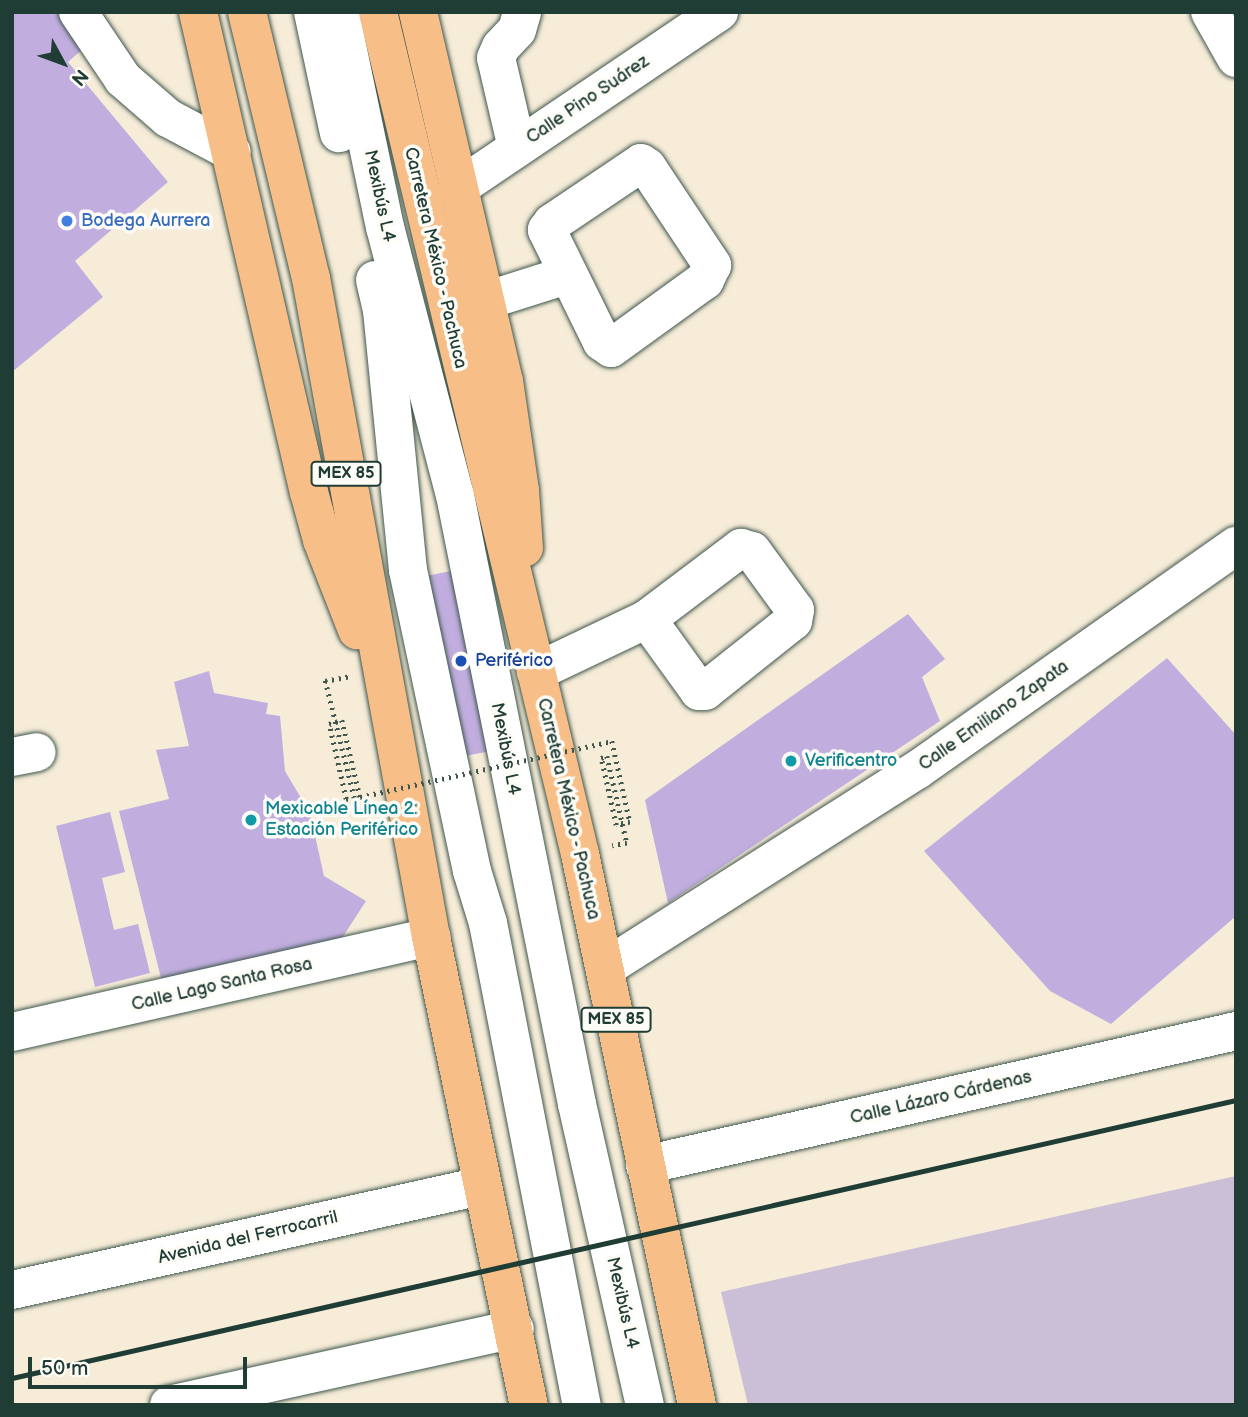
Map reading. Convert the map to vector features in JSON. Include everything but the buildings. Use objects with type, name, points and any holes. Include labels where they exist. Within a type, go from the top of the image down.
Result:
[{"type":"highway","points":[[198,12],[319,528],[357,631],[381,670]]},
{"type":"highway","name":"MEX 85","points":[[247,12],[311,278],[431,937],[529,1405]]},
{"type":"highway","name":"Carretera México - Pachuca","points":[[378,12],[580,854],[697,1405]]},
{"type":"highway","points":[[418,12],[514,435],[531,655]]},
{"type":"street","points":[[78,12],[123,79],[168,118],[232,152]]},
{"type":"street","name":"Mexibús L4","points":[[313,12],[375,231],[455,495],[577,1104],[645,1405]]},
{"type":"street","name":"Mexibús L4","points":[[340,12],[375,231],[408,570],[472,871],[488,923],[582,1405]]},
{"type":"street","points":[[517,148],[496,58],[501,47],[517,30],[522,12]]},
{"type":"street","name":"Calle Pino Suárez","points":[[458,188],[719,12]]},
{"type":"street","points":[[1216,15],[1236,58]]},
{"type":"street","points":[[641,163],[648,167],[712,265],[705,280],[611,348],[602,342],[567,275],[547,230],[548,226],[641,163]]},
{"type":"street","points":[[485,301],[567,275]]},
{"type":"street","name":"Calle Emiliano Zapata","points":[[605,968],[917,770],[1236,546]]},
{"type":"street","points":[[531,655],[647,619]]},
{"type":"street","name":"Calle Lago Santa Rosa","points":[[12,1032],[431,937]]},
{"type":"street","name":"Calle Lázaro Cárdenas","points":[[645,1165],[1236,1031]]},
{"type":"street","name":"Avenida del Ferrocarril","points":[[12,1290],[483,1186]]},
{"type":"street","points":[[169,1405],[515,1329]]},
{"type":"path","points":[[381,670],[325,681],[354,798],[346,799],[329,724],[342,720],[360,797],[612,741],[630,822],[616,825],[601,758],[607,756],[627,843],[580,854]]},
{"type":"shaded area","points":[[1236,1176],[1236,1405],[748,1405],[721,1292]]},
{"type":"railway","points":[[12,1378],[1236,1100]]},
{"type":"place","name":"Bodega Aurrera","points":[[67,221]]},
{"type":"place","name":"Periférico","points":[[461,661]]},
{"type":"place","name":"Verificentro","points":[[791,761]]},
{"type":"place","name":"Mexicable Línea 2: Estación Periférico","points":[[251,820]]}]
